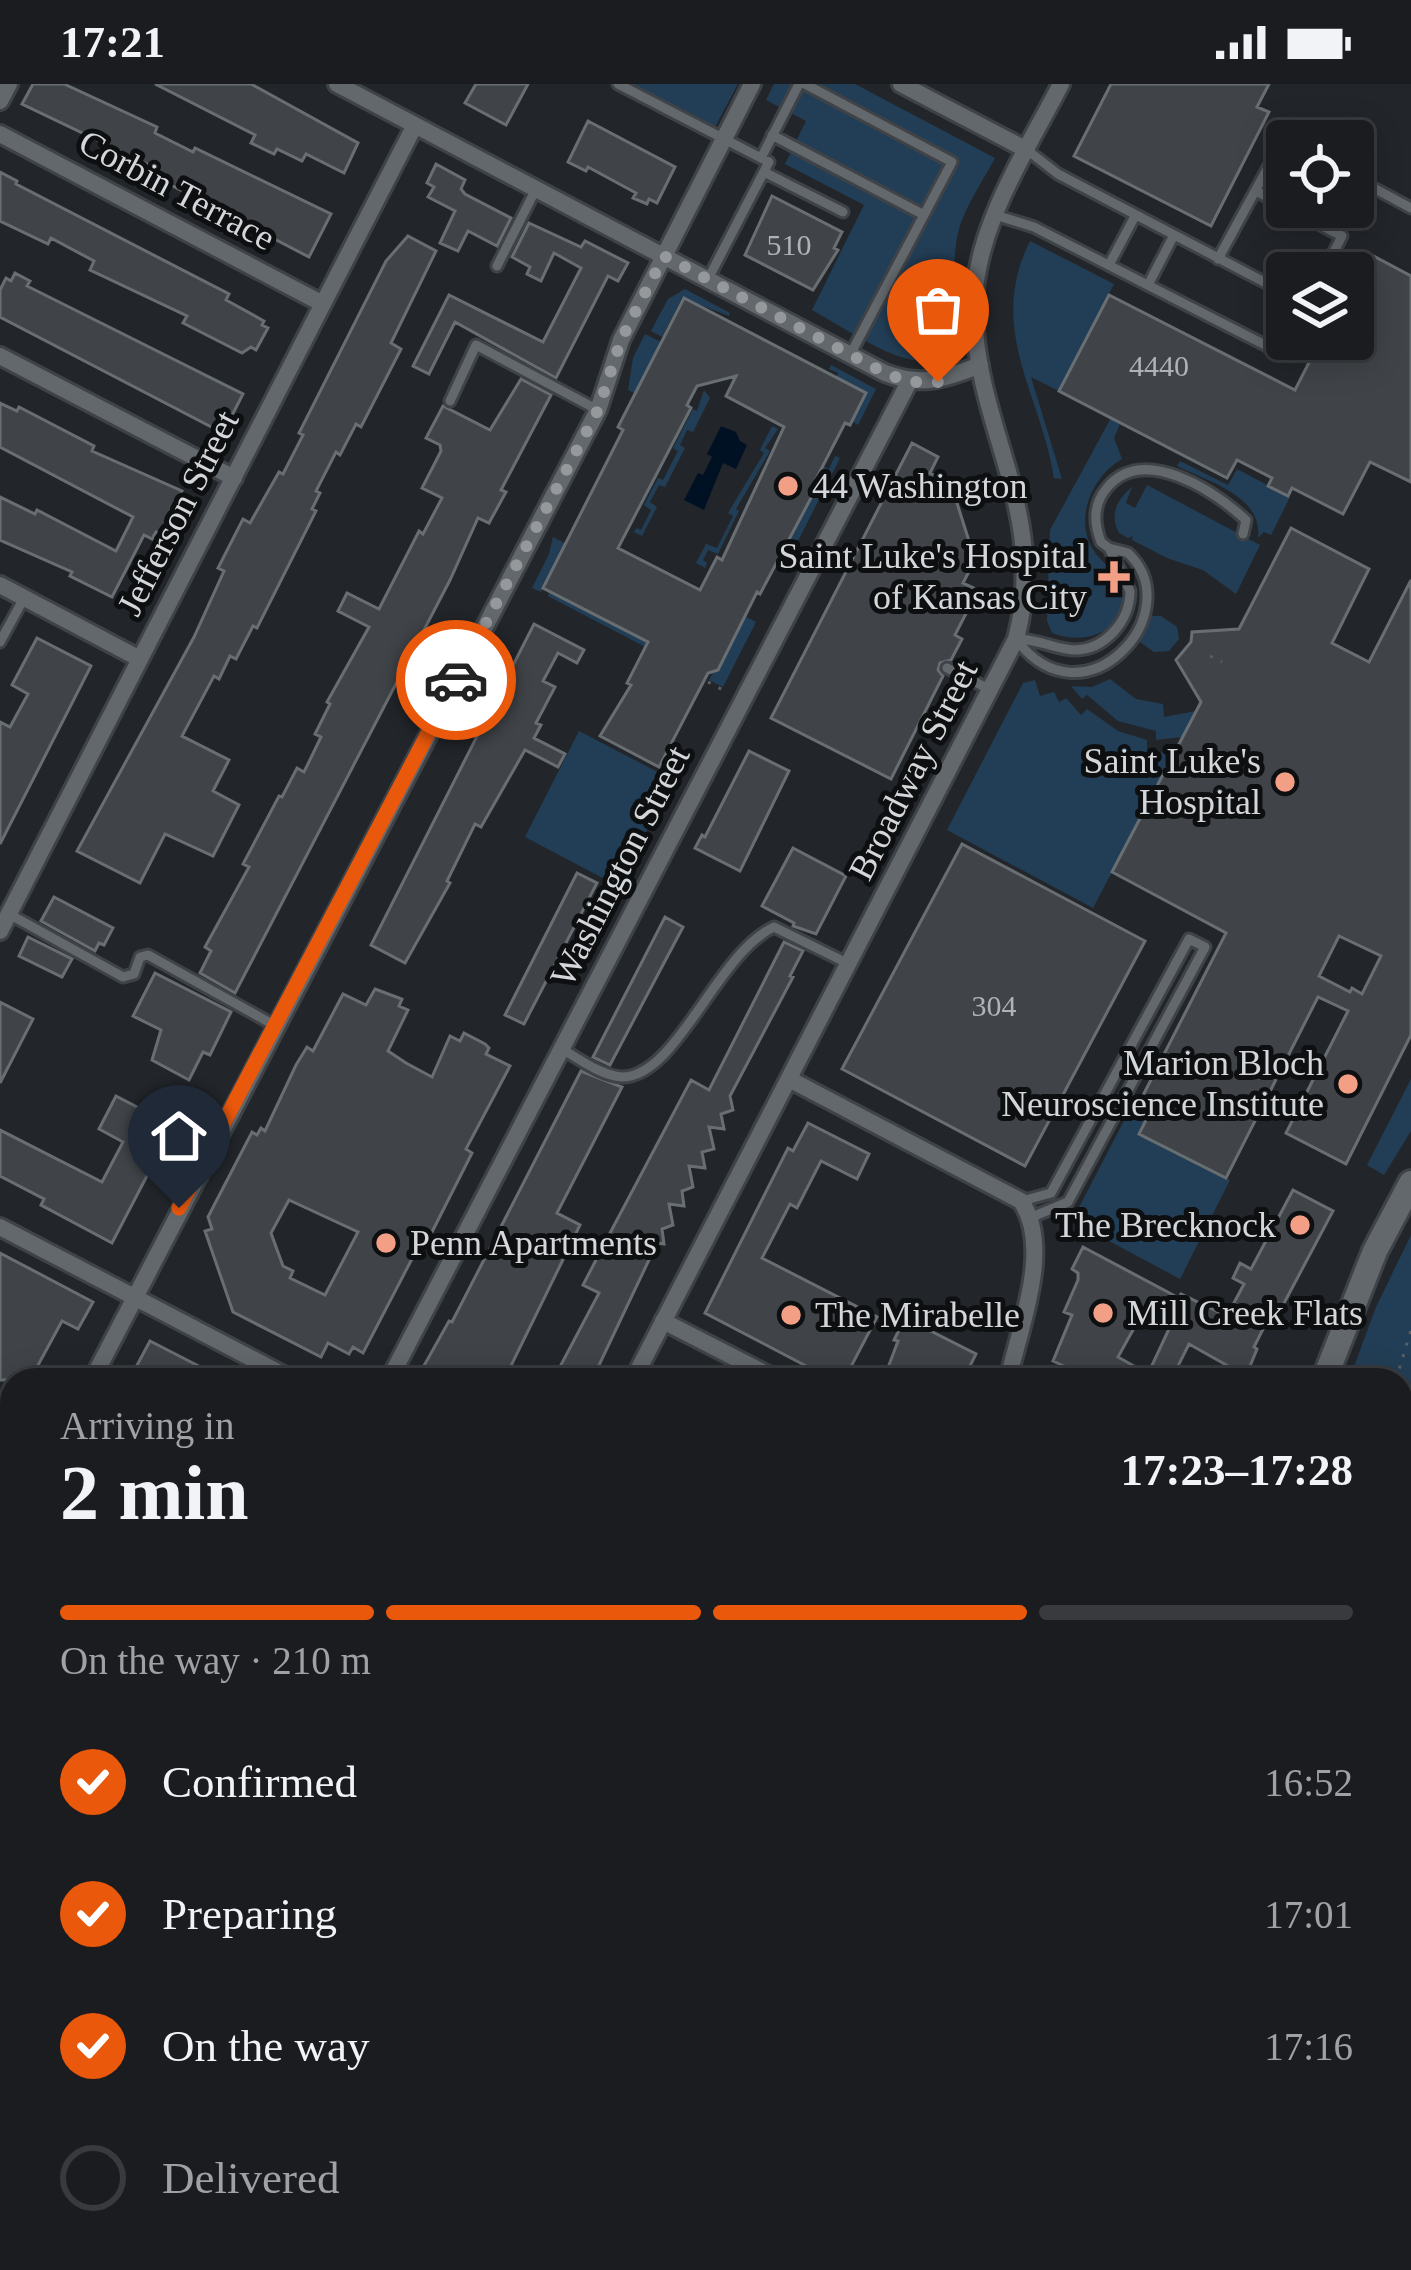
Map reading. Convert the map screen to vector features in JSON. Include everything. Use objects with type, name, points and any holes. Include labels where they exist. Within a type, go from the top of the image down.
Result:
[{"type":"main road","points":[[1329,1368],[1375,1251],[1411,1183]]},
{"type":"street","points":[[0,101],[9,84]]},
{"type":"street","points":[[98,1368],[598,410],[621,340],[752,84]]},
{"type":"street","points":[[901,84],[1027,150],[1061,84]]},
{"type":"street","points":[[347,86],[850,355],[909,382],[938,382],[980,365]]},
{"type":"street","name":"Jefferson Street","points":[[4,923],[415,125]]},
{"type":"street","name":"Corbin Terrace","points":[[0,134],[323,304]]},
{"type":"street","name":"Broadway Street","points":[[639,1368],[1016,639],[1028,567],[1023,526],[980,365],[974,312],[979,264],[995,215],[1027,150]]},
{"type":"street","points":[[0,356],[234,478]]},
{"type":"street","name":"Washington Street","points":[[395,1368],[909,382]]},
{"type":"street","points":[[0,585],[140,659]]},
{"type":"street","points":[[789,1079],[1026,1209],[1033,1266],[1011,1368]]},
{"type":"street","points":[[0,1227],[270,1368]]},
{"type":"street","points":[[663,1321],[755,1368]]},
{"type":"lane","points":[[618,84],[769,162],[708,279]]},
{"type":"lane","points":[[760,158],[802,84],[952,162],[850,355]]},
{"type":"lane","points":[[772,135],[924,215]]},
{"type":"lane","points":[[1027,150],[1058,174],[1266,283]]},
{"type":"lane","points":[[1218,259],[1266,171]]},
{"type":"lane","points":[[764,172],[843,212]]},
{"type":"lane","points":[[1374,188],[1411,208]]},
{"type":"lane","points":[[497,266],[536,189]]},
{"type":"lane","points":[[1256,190],[1342,236],[1334,252]]},
{"type":"lane","points":[[995,215],[1034,227],[1266,345]]},
{"type":"lane","points":[[1109,266],[1135,216]]},
{"type":"lane","points":[[1334,232],[1336,228]]},
{"type":"lane","points":[[1148,286],[1174,236]]},
{"type":"lane","points":[[450,400],[476,345],[598,410]]},
{"type":"lane","points":[[1016,639],[1032,660],[1064,673],[1096,670],[1121,653],[1148,604],[1147,579],[1128,553],[1101,542],[1095,514],[1104,490],[1133,469],[1152,468],[1173,475],[1233,508],[1246,520],[1243,534]]},
{"type":"lane","points":[[1016,639],[1041,639],[1076,650],[1113,634],[1123,620],[1130,591],[1109,548]]},
{"type":"lane","points":[[0,642],[24,598]]},
{"type":"lane","points":[[947,668],[992,690]]},
{"type":"lane","points":[[4,923],[123,977],[134,974],[140,957],[148,956],[274,1025]]},
{"type":"lane","points":[[562,1049],[611,1075],[628,1077],[649,1068],[680,1040],[732,960],[760,933],[774,927],[849,964]]},
{"type":"lane","points":[[1189,939],[1205,947],[1068,1202],[1026,1209],[1051,1192],[1189,939]]},
{"type":"lane","points":[[1146,1017],[1163,1026]]},
{"type":"lane","points":[[1111,1082],[1127,1092]]},
{"type":"lane","points":[[1089,1122],[1106,1131]]},
{"type":"path","points":[[1210,656],[1222,662]]},
{"type":"path","points":[[708,682],[723,690]]},
{"type":"path","points":[[1400,1368],[1411,1330]]},
{"type":"shaded area","points":[[628,84],[738,84],[714,129]]},
{"type":"shaded area","points":[[774,84],[855,84],[995,158],[961,224],[948,325],[933,354],[921,360],[897,356],[812,310],[864,205],[785,164],[806,121],[766,100]]},
{"type":"shaded area","points":[[1030,241],[1114,284],[1059,391],[1031,377],[1062,479],[1054,478],[1015,333],[1018,273]]},
{"type":"shaded area","points":[[685,289],[729,316],[682,298],[662,337],[651,331],[668,299]]},
{"type":"shaded area","points":[[645,334],[663,343],[644,375],[640,396],[628,390],[633,358]]},
{"type":"shaded area","points":[[831,365],[876,389],[858,425],[852,421],[838,373],[829,369]]},
{"type":"shaded area","points":[[704,390],[710,398],[693,432],[687,430],[680,445],[685,448],[665,487],[659,485],[650,502],[657,507],[642,536],[634,532],[641,530],[651,510],[644,505],[658,478],[663,480],[678,451],[673,448],[693,409],[697,411]]},
{"type":"shaded area","points":[[1111,418],[1120,424],[1114,438],[1122,459],[1094,487],[1085,526],[1094,551],[1121,579],[1121,609],[1115,621],[1095,635],[1067,637],[1052,633],[1047,621],[1050,530]]},
{"type":"shaded area","points":[[721,426],[736,432],[747,445],[736,469],[723,463],[704,510],[684,500],[712,457],[707,454]]},
{"type":"shaded area","points":[[772,426],[778,429],[765,448],[770,451],[736,509],[718,554],[708,550],[705,568],[696,563],[706,544],[717,548],[733,516],[728,513],[764,453],[760,450]]},
{"type":"shaded area","points":[[835,456],[840,458],[798,541],[788,539],[820,482],[816,479],[823,466],[829,469]]},
{"type":"shaded area","points":[[1180,461],[1228,485],[1237,469],[1290,497],[1271,535],[1264,532],[1258,538],[1252,511],[1243,501],[1177,466]]},
{"type":"shaded area","points":[[1147,485],[1260,545],[1236,594],[1203,570],[1119,533],[1115,514],[1119,502],[1132,487],[1126,503],[1135,508]]},
{"type":"shaded area","points":[[553,537],[566,544],[541,592],[532,588]]},
{"type":"shaded area","points":[[550,591],[651,644],[649,649],[548,596]]},
{"type":"shaded area","points":[[744,616],[756,622],[723,687],[709,680]]},
{"type":"shaded area","points":[[1151,616],[1161,616],[1177,627],[1179,639],[1169,651],[1154,652],[1140,642]]},
{"type":"shaded area","points":[[1110,679],[1136,699],[1163,704],[1164,717],[1196,711],[1183,737],[1156,740],[1156,731],[1118,721],[1087,695],[1082,699],[1071,686],[1092,687]]},
{"type":"shaded area","points":[[1035,680],[1040,696],[1054,692],[1059,702],[1066,698],[1081,715],[1087,709],[1118,731],[1147,740],[1147,751],[1174,754],[1093,908],[947,830],[1023,683]]},
{"type":"shaded area","points":[[579,731],[673,780],[618,886],[525,837]]},
{"type":"shaded area","points":[[1411,1079],[1411,1131],[1384,1175],[1367,1165]]},
{"type":"shaded area","points":[[1129,1111],[1146,1120],[1140,1134],[1230,1180],[1180,1279],[1072,1221]]},
{"type":"shaded area","points":[[1411,1235],[1411,1368],[1353,1368]]},
{"type":"building","points":[[33,84],[64,84],[157,127],[155,133],[193,152],[195,148],[331,214],[309,257],[146,172],[149,165],[22,104]]},
{"type":"building","points":[[155,84],[251,84],[358,143],[344,173],[306,154],[302,161],[277,149],[274,154],[251,143],[255,135]]},
{"type":"building","points":[[476,84],[528,84],[506,125],[465,103]]},
{"type":"building","points":[[1111,84],[1269,84],[1257,107],[1269,112],[1211,226],[1074,156]]},
{"type":"building","points":[[588,121],[675,167],[657,203],[633,198],[636,193],[588,167],[586,171],[568,162]]},
{"type":"building","points":[[436,164],[465,180],[461,189],[465,194],[511,218],[497,246],[468,231],[458,251],[440,243],[455,211],[428,197],[434,187],[427,183]]},
{"type":"building","points":[[0,172],[229,294],[226,300],[264,321],[262,325],[268,328],[256,350],[251,347],[242,353],[183,323],[187,316],[90,270],[94,261],[51,238],[48,244],[0,221]]},
{"type":"building","points":[[772,196],[842,232],[834,248],[838,250],[813,290],[745,255]]},
{"type":"building","points":[[529,223],[581,247],[585,241],[628,263],[618,281],[608,276],[556,378],[455,322],[429,374],[413,366],[449,295],[543,342],[581,268],[554,253],[541,281],[527,274],[530,267],[512,257]]},
{"type":"building","points":[[408,236],[436,251],[391,343],[401,349],[361,427],[356,424],[340,455],[336,452],[316,491],[320,493],[312,509],[316,511],[257,628],[253,626],[236,659],[230,656],[219,679],[214,676],[182,736],[229,760],[213,791],[239,805],[213,856],[165,834],[140,883],[77,851],[194,637],[224,571],[218,568],[243,519],[250,523],[279,472],[283,474],[386,261]]},
{"type":"building","points":[[1374,256],[1411,276],[1411,482],[1370,462],[1343,514],[1292,488],[1288,496],[1268,486],[1272,478],[1237,460],[1227,478],[1059,391],[1109,295],[1295,390],[1310,360],[1374,360]]},
{"type":"building","points":[[15,273],[30,281],[27,286],[243,394],[223,433],[0,317],[0,290]]},
{"type":"building","name":"44 Washington","points":[[684,298],[866,393],[850,425],[845,423],[816,479],[820,481],[718,670],[708,673],[659,767],[600,736],[631,685],[627,683],[648,642],[543,588],[623,430],[618,427]],"holes":[[[736,376],[726,396],[784,427],[722,560],[717,557],[700,590],[618,548],[691,408],[687,405],[697,386]]]},
{"type":"building","points":[[521,379],[551,395],[501,490],[506,492],[489,523],[478,518],[235,993],[200,973],[211,951],[205,947],[249,867],[243,864],[279,796],[297,768],[304,772],[321,737],[315,734],[327,702],[369,627],[338,611],[347,593],[379,609],[419,531],[423,534],[442,498],[422,488],[441,451],[440,445],[426,438],[443,406],[490,430]]},
{"type":"building","points":[[0,403],[17,411],[19,407],[94,446],[92,451],[182,491],[161,534],[156,532],[152,539],[144,535],[112,597],[70,576],[72,572],[0,540],[0,497],[35,514],[37,510],[116,551],[133,517],[0,447]]},
{"type":"building","points":[[912,443],[938,457],[930,473],[951,484],[975,560],[963,583],[978,590],[955,635],[962,639],[951,660],[940,663],[943,676],[891,779],[771,718]]},
{"type":"building","name":"Saint Luke's Hospital","points":[[1291,528],[1369,569],[1332,643],[1369,662],[1411,580],[1411,1035],[1346,1164],[1286,1133],[1348,1011],[1318,997],[1226,1178],[1139,1134],[1146,1120],[1134,1113],[1226,933],[1112,872],[1201,702],[1176,660],[1191,642],[1192,632],[1239,629]],"holes":[[[1339,936],[1381,956],[1362,994],[1319,976]]]},
{"type":"building","points":[[534,624],[584,650],[577,663],[558,653],[543,681],[555,687],[536,723],[541,725],[534,738],[565,754],[558,767],[525,750],[481,827],[475,824],[450,883],[405,963],[371,945]]},
{"type":"building","points":[[37,638],[91,666],[0,844],[0,722],[10,727],[28,694],[12,685]]},
{"type":"building","points":[[749,751],[789,771],[740,871],[695,848]]},
{"type":"building","points":[[962,844],[1145,941],[1025,1166],[842,1069]]},
{"type":"building","points":[[793,848],[846,876],[816,934],[762,906]]},
{"type":"building","points":[[577,873],[597,883],[524,1024],[505,1015]]},
{"type":"building","points":[[54,897],[113,928],[104,945],[99,943],[95,951],[41,921]]},
{"type":"building","points":[[665,917],[683,927],[610,1065],[593,1057]]},
{"type":"building","points":[[28,937],[72,959],[62,977],[19,956]]},
{"type":"building","points":[[784,942],[803,951],[730,1096],[733,1110],[721,1114],[724,1129],[709,1127],[714,1149],[702,1152],[705,1168],[689,1166],[693,1187],[682,1191],[684,1206],[669,1204],[673,1225],[662,1229],[664,1244],[657,1243],[598,1368],[559,1368],[599,1293],[583,1285],[691,1080],[709,1090]]},
{"type":"building","points":[[155,973],[231,1012],[210,1055],[203,1052],[189,1080],[152,1060],[161,1030],[133,1016]]},
{"type":"building","points":[[375,989],[402,999],[399,1006],[408,1010],[388,1051],[432,1077],[450,1036],[460,1041],[464,1033],[485,1044],[486,1054],[510,1066],[466,1149],[472,1153],[432,1232],[427,1230],[363,1353],[353,1347],[349,1354],[328,1343],[321,1357],[233,1312],[205,1231],[212,1229],[208,1217],[252,1132],[265,1131],[296,1065],[307,1047],[313,1051],[343,994],[366,1005]],"holes":[[[289,1200],[358,1232],[325,1295],[290,1278],[293,1271],[283,1266],[271,1233]]]},
{"type":"building","points":[[0,1002],[33,1019],[0,1083]]},
{"type":"building","points":[[581,1071],[622,1087],[557,1213],[580,1225],[510,1368],[423,1368],[452,1322]]},
{"type":"building","points":[[116,1096],[179,1129],[155,1175],[149,1172],[112,1243],[41,1205],[44,1199],[0,1176],[0,1130],[102,1182],[123,1142],[99,1129]]},
{"type":"building","name":"The Mirabelle","points":[[808,1123],[869,1154],[857,1179],[821,1161],[797,1208],[790,1204],[762,1258],[877,1317],[850,1368],[810,1368],[705,1313],[788,1148],[793,1151]]},
{"type":"building","points":[[1293,1190],[1333,1211],[1274,1322],[1268,1319],[1249,1368],[1232,1368],[1189,1344],[1177,1368],[1151,1368],[1176,1314],[1149,1301],[1118,1357],[1137,1368],[1066,1368],[1053,1361],[1072,1315],[1064,1312],[1078,1280],[1072,1269],[1083,1247],[1179,1298],[1181,1294],[1227,1316],[1244,1284],[1233,1278],[1240,1263],[1251,1269]]},
{"type":"building","points":[[0,1253],[93,1302],[78,1329],[62,1321],[37,1368],[0,1368]]},
{"type":"building","points":[[905,1318],[976,1354],[969,1368],[893,1368],[889,1365],[898,1341],[894,1340]]},
{"type":"building","points":[[150,1341],[203,1368],[138,1368]]},
{"type":"way so far","points":[[456,680],[598,410],[621,340],[664,256],[885,373],[909,382],[938,382]]},
{"type":"place","name":"44 Washington","points":[[788,486]]},
{"type":"place","name":"Saint Luke's Hospital of Kansas City","points":[[1114,577]]},
{"type":"place","name":"Saint Luke's Hospital","points":[[1285,782]]},
{"type":"place","name":"Marion Bloch Neuroscience Institute","points":[[1348,1084]]},
{"type":"place","name":"The Brecknock","points":[[1300,1225]]},
{"type":"place","name":"Penn Apartments","points":[[386,1243]]},
{"type":"place","name":"Mill Creek Flats","points":[[1103,1313]]},
{"type":"place","name":"The Mirabelle","points":[[791,1315]]},
{"type":"route","points":[[179,1208],[456,680]]}]
